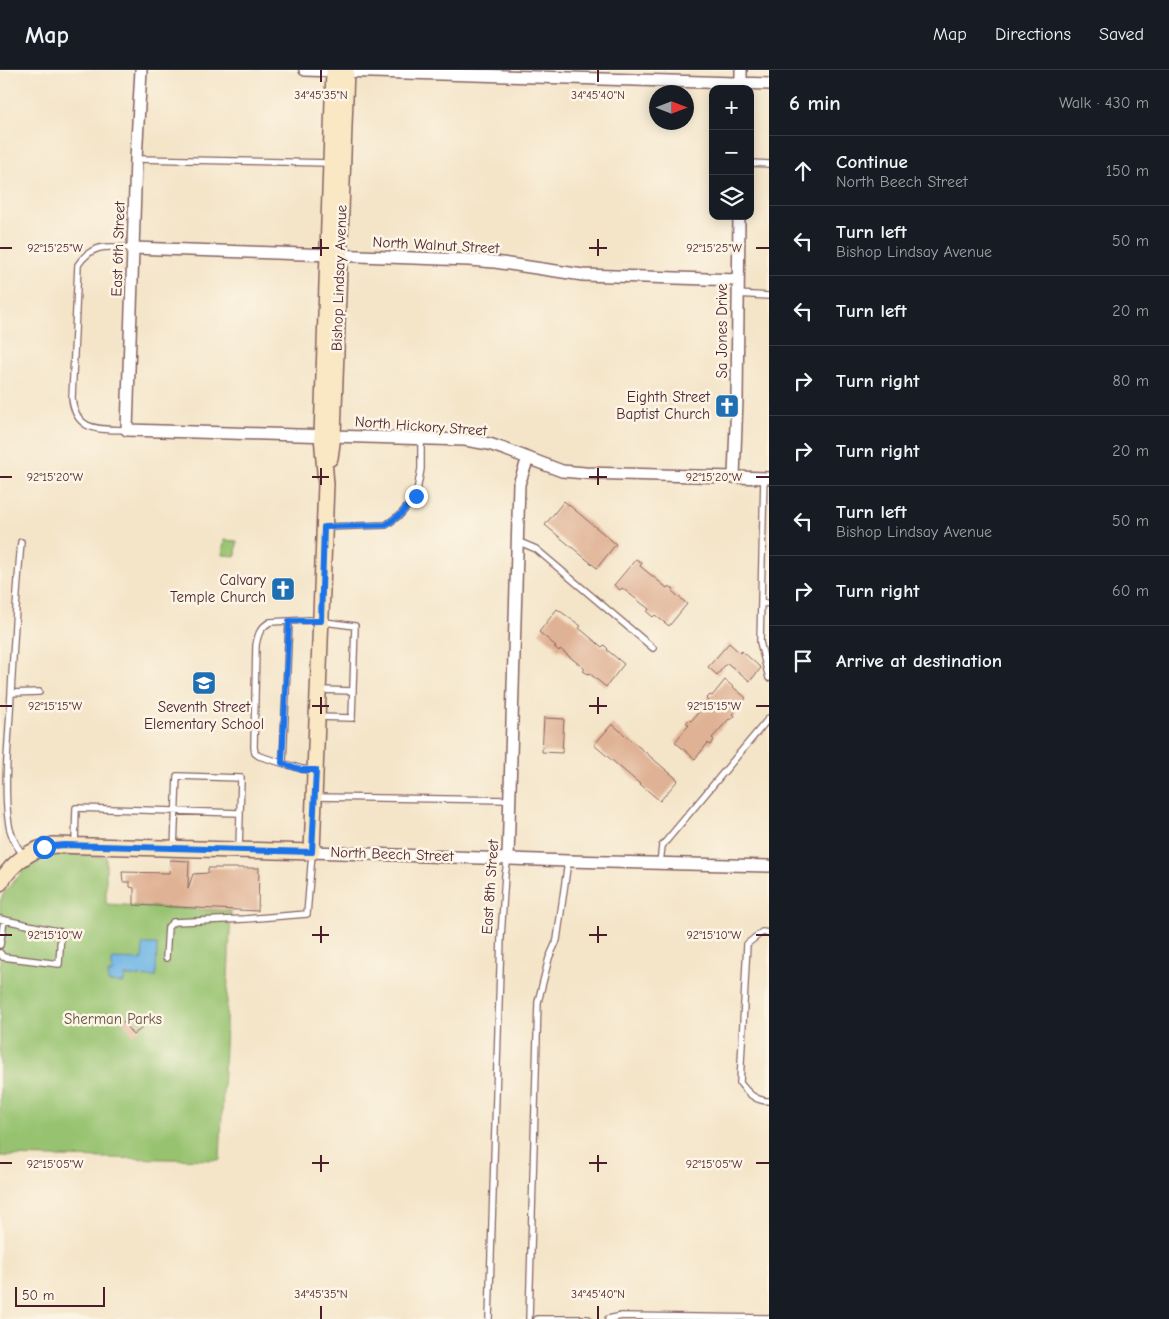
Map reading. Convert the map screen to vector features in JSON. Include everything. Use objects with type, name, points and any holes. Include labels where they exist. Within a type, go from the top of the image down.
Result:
[{"type":"street","name":"East 6th Street","points":[[127,430],[136,159],[141,70]]},
{"type":"street","points":[[305,70],[714,85]]},
{"type":"street","points":[[741,70],[741,85]]},
{"type":"street","name":"Bishop Lindsay Avenue","points":[[334,255],[332,163],[340,71]]},
{"type":"street","name":"Bishop Lindsay Avenue","points":[[312,852],[340,71]]},
{"type":"street","points":[[754,85],[769,84]]},
{"type":"street","name":"Sa Jones Drive","points":[[734,476],[740,220]]},
{"type":"street","name":"North Walnut Street","points":[[133,248],[495,262],[582,276],[738,280]]},
{"type":"street","name":"North Hickory Street","points":[[127,430],[465,440],[489,444],[562,471],[766,478]]},
{"type":"street","name":"East 8th Street","points":[[508,858],[519,484],[528,458]]},
{"type":"street","name":"North Beech Street","points":[[0,883],[6,873],[24,856],[44,847],[75,845],[769,866]]},
{"type":"lane","points":[[136,159],[332,163]]},
{"type":"lane","points":[[754,163],[769,164]]},
{"type":"lane","points":[[127,430],[90,427],[77,417],[73,408],[72,398],[78,265],[86,254],[97,248],[133,248]]},
{"type":"lane","points":[[737,294],[769,296]]},
{"type":"lane","points":[[324,527],[386,525],[401,514],[416,496],[421,469],[421,439]]},
{"type":"lane","points":[[766,478],[760,642],[769,678]]},
{"type":"lane","points":[[517,541],[536,549],[653,648]]},
{"type":"lane","points":[[21,542],[16,594],[8,745],[8,818],[10,832],[18,849],[24,856]]},
{"type":"lane","points":[[761,604],[769,603]]},
{"type":"lane","points":[[282,763],[289,621]]},
{"type":"lane","points":[[316,770],[302,770],[255,754],[256,645],[259,632],[270,622],[321,621],[355,626],[352,718],[318,717]]},
{"type":"lane","points":[[319,690],[353,691]]},
{"type":"lane","points":[[11,693],[39,692]]},
{"type":"lane","points":[[660,863],[662,846],[769,719]]},
{"type":"lane","points":[[174,848],[177,776],[241,778],[239,850]]},
{"type":"lane","points":[[315,797],[510,800]]},
{"type":"lane","points":[[75,845],[76,808],[240,813]]},
{"type":"lane","points":[[166,958],[168,927],[173,922],[307,914],[312,852]]},
{"type":"lane","name":"East 8th Street","points":[[490,1319],[501,937],[508,858]]},
{"type":"lane","points":[[529,1319],[538,1002],[549,958],[556,940],[568,861]]},
{"type":"lane","points":[[0,945],[2,920],[61,932],[59,964],[3,957],[0,952]]},
{"type":"lane","points":[[769,932],[762,932],[747,944],[740,1083],[749,1096],[769,1101]]},
{"type":"lane","points":[[608,1319],[622,1316],[769,1318]]},
{"type":"lane","points":[[537,1319],[588,1319]]},
{"type":"green space","points":[[224,540],[237,541],[236,556],[222,555]]},
{"type":"green space","name":"Sherman Parks","points":[[56,853],[106,857],[106,904],[231,911],[220,1160],[0,1156],[0,901],[5,891],[33,861]]},
{"type":"water","points":[[143,944],[157,944],[156,977],[125,976],[124,983],[108,982],[108,973],[112,973],[112,959],[142,960]]},
{"type":"building","points":[[564,501],[616,544],[597,568],[545,525]]},
{"type":"building","points":[[636,559],[642,563],[640,566],[667,588],[669,586],[674,589],[672,591],[687,604],[669,626],[655,615],[653,617],[647,612],[649,609],[622,588],[620,590],[614,585]]},
{"type":"building","points":[[557,609],[581,626],[579,628],[602,647],[604,645],[607,650],[624,664],[606,687],[589,673],[583,671],[585,669],[560,649],[559,651],[554,647],[556,646],[539,632]]},
{"type":"building","points":[[729,643],[740,653],[742,651],[761,668],[750,681],[727,663],[717,675],[708,667]]},
{"type":"building","points":[[725,680],[746,698],[733,714],[735,716],[731,720],[729,719],[712,738],[714,740],[710,745],[708,743],[695,759],[675,742],[689,725],[686,723],[689,720],[691,721],[708,701],[706,699],[710,695],[712,696]]},
{"type":"building","points":[[544,718],[564,719],[562,753],[542,752]]},
{"type":"building","points":[[612,724],[678,780],[660,801],[594,745]]},
{"type":"building","points":[[170,860],[189,861],[188,889],[193,874],[208,873],[208,868],[259,868],[258,911],[134,905],[134,888],[130,887],[130,882],[123,882],[122,872],[169,873]]},
{"type":"building","points":[[131,1015],[142,1028],[133,1035],[123,1022]]},
{"type":"place","name":"Eighth Street Baptist Church","points":[[727,406]]},
{"type":"place","name":"Calvary Temple Church","points":[[283,589]]},
{"type":"place","name":"Seventh Street Elementary School","points":[[204,683]]},
{"type":"route","points":[[44,847],[64,845],[312,852],[316,770],[302,770],[282,763],[289,621],[321,621],[324,527],[386,525],[401,514],[416,496]]}]
